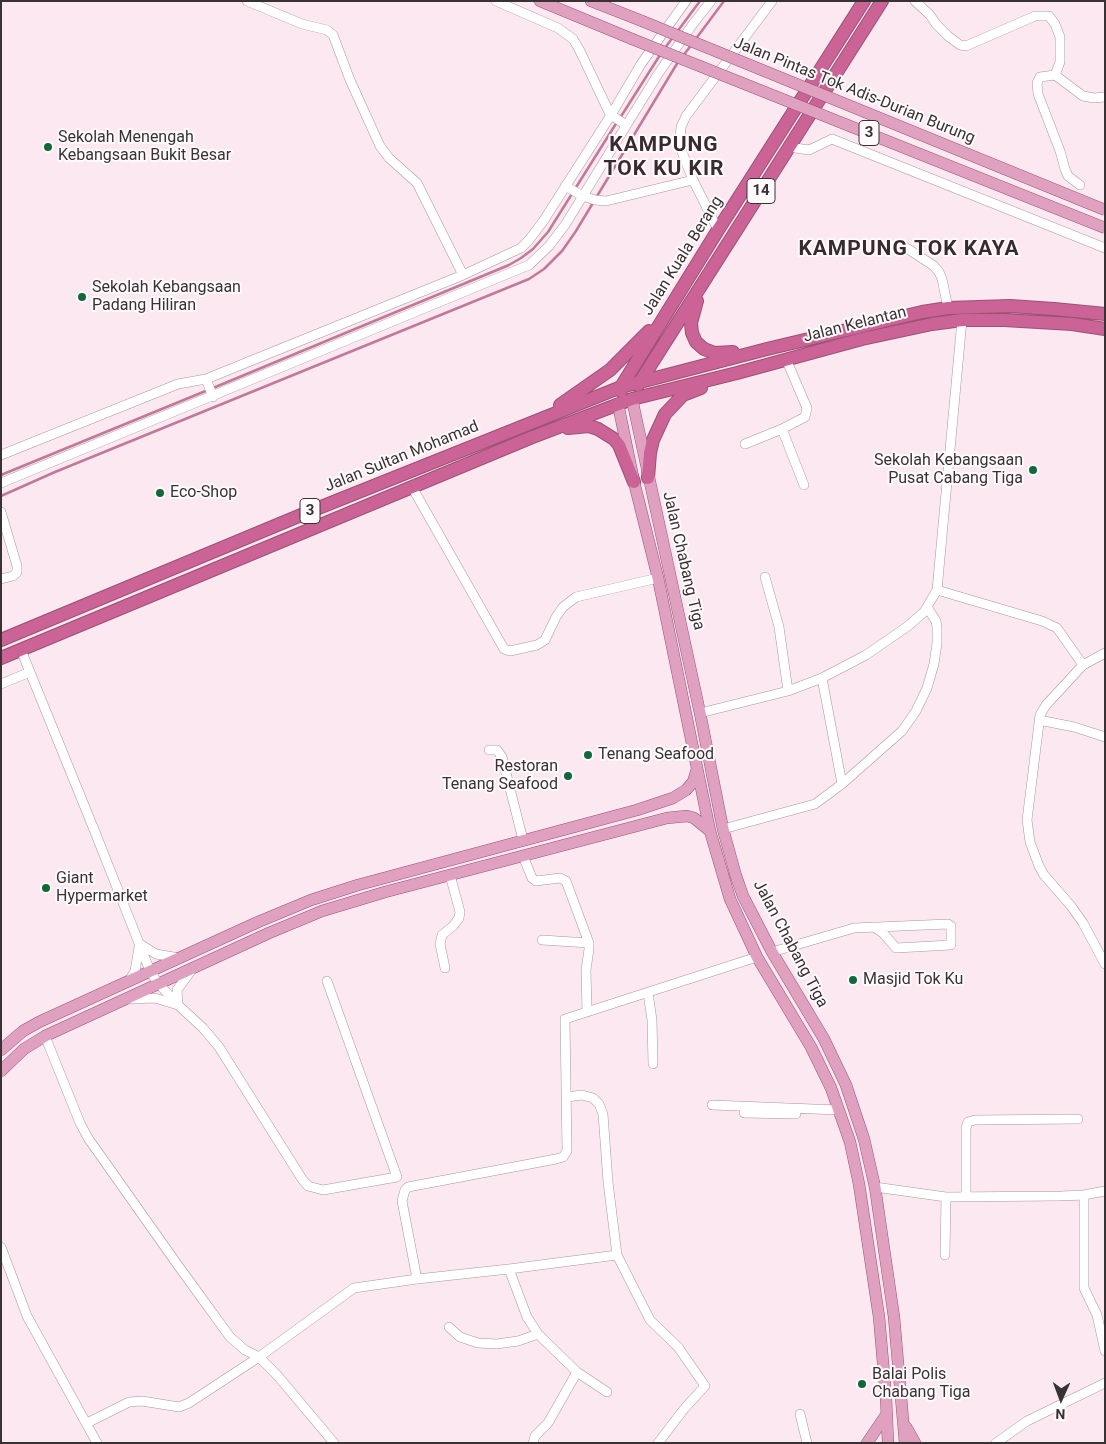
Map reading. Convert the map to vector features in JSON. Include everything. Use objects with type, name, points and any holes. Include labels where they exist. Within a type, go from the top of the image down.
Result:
[{"type":"highway","name":"Jalan Kuala Berang","points":[[618,404],[622,387],[669,309],[864,1]]},
{"type":"highway","name":"Jalan Kuala Berang","points":[[632,399],[640,382],[882,1]]},
{"type":"highway","points":[[714,265],[694,309],[691,323],[696,342],[704,349],[715,353],[767,349]]},
{"type":"highway","name":"Jalan Kelantan","points":[[622,387],[767,349],[922,312],[948,308],[1010,306],[1105,314]]},
{"type":"highway","points":[[506,433],[546,413],[594,383],[626,356],[669,309]]},
{"type":"highway","name":"Jalan Kelantan","points":[[618,404],[906,328],[962,320],[1045,322],[1105,328]]},
{"type":"highway","points":[[648,478],[653,440],[661,421],[673,405],[683,396],[737,373]]},
{"type":"highway","name":"Jalan Sultan Mohamad","points":[[1,640],[315,509],[622,387]]},
{"type":"highway","name":"Jalan Sultan Mohamad","points":[[1,658],[530,438],[618,404]]},
{"type":"highway","points":[[530,438],[575,426],[589,426],[598,429],[614,439],[619,445],[634,482]]},
{"type":"main road","name":"Jalan Pintas Tok Adis-Durian Burung","points":[[540,1],[1105,228]]},
{"type":"main road","name":"Jalan Pintas Tok Adis-Durian Burung","points":[[591,1],[1105,210]]},
{"type":"main road","name":"Jalan Chabang Tiga","points":[[632,399],[700,713],[723,829],[736,876],[743,896],[772,952],[824,1039],[846,1085],[864,1139],[875,1187],[894,1317],[905,1443]]},
{"type":"main road","name":"Jalan Chabang Tiga","points":[[618,404],[634,482],[658,578],[710,831],[730,899],[756,957],[811,1047],[831,1088],[850,1142],[859,1184],[879,1317],[888,1443]]},
{"type":"main road","points":[[1,1050],[18,1035],[39,1022],[317,897],[637,810],[673,798],[686,790],[693,782],[697,769]]},
{"type":"main road","points":[[1,1071],[24,1049],[45,1036],[269,932],[322,911],[385,892],[667,818],[694,818],[710,831]]},
{"type":"main road","points":[[595,821],[598,835]]},
{"type":"main road","points":[[867,1443],[887,1413]]},
{"type":"main road","points":[[904,1423],[915,1443]]},
{"type":"street","points":[[247,1],[302,24],[327,30],[333,34],[350,80],[380,146],[389,158],[417,183],[464,275]]},
{"type":"street","points":[[496,1],[558,28],[573,39],[618,120]]},
{"type":"street","points":[[1,484],[510,254],[525,244],[544,220],[573,190],[618,120],[641,64],[686,1]]},
{"type":"street","points":[[1,456],[178,384],[210,388],[529,265],[549,246],[573,190],[618,120],[658,74],[711,1]]},
{"type":"street","points":[[718,230],[693,180],[682,152],[680,140],[681,127],[686,116],[772,1]]},
{"type":"street","points":[[915,1],[948,36],[960,45],[966,46],[1035,16],[1049,16],[1056,24],[1060,38],[1060,62],[1055,75]]},
{"type":"street","points":[[1080,185],[1073,182],[1065,169],[1037,87],[1038,79],[1055,75],[1083,96],[1105,97]]},
{"type":"street","points":[[789,147],[810,150],[832,139],[1105,248]]},
{"type":"street","points":[[573,190],[595,200],[612,200],[693,180]]},
{"type":"street","points":[[905,247],[934,266],[939,272],[948,308]]},
{"type":"street","points":[[700,713],[788,692],[822,678],[866,655],[908,626],[924,612],[937,590],[962,320]]},
{"type":"street","points":[[745,444],[782,429],[805,417],[807,408],[786,359]]},
{"type":"street","points":[[782,429],[804,485]]},
{"type":"street","points":[[412,487],[504,649],[510,651],[537,645],[545,640],[563,606],[576,598],[658,578]]},
{"type":"street","points":[[1,512],[17,566],[17,572],[13,576],[1,578]]},
{"type":"street","points":[[765,578],[779,627],[788,692]]},
{"type":"street","points":[[937,590],[1042,621],[1057,628],[1084,665]]},
{"type":"street","points":[[723,829],[816,804],[842,784],[902,731],[916,712],[927,688],[934,664],[937,643],[936,621],[927,607]]},
{"type":"street","points":[[20,650],[150,971],[158,983],[178,1005],[204,1028],[219,1047],[308,1186],[323,1190],[397,1177],[328,981]]},
{"type":"street","points":[[1105,653],[1084,665],[1046,705],[1039,720],[1027,820],[1030,842],[1044,875],[1071,906],[1105,964]]},
{"type":"street","points":[[1,684],[30,672]]},
{"type":"street","points":[[822,678],[842,784]]},
{"type":"street","points":[[1039,720],[1074,727],[1105,737]]},
{"type":"street","points":[[489,750],[497,750],[502,757],[523,840]]},
{"type":"street","points":[[523,856],[532,878],[536,881],[560,878],[566,881],[589,942],[586,970],[587,1012]]},
{"type":"street","points":[[445,968],[440,944],[442,935],[453,926],[459,918],[460,912],[450,875]]},
{"type":"street","points":[[772,952],[854,928],[874,927],[948,924],[950,926],[951,945],[896,948],[883,933],[874,927]]},
{"type":"street","points":[[542,940],[589,942]]},
{"type":"street","points":[[140,944],[156,954],[180,958]]},
{"type":"street","points":[[129,981],[135,971],[140,944]]},
{"type":"street","points":[[418,1279],[402,1201],[408,1186],[563,1157],[567,1151],[565,1019],[756,957]]},
{"type":"street","points":[[178,1005],[177,990],[194,967]]},
{"type":"street","points":[[648,993],[652,1020],[653,1064]]},
{"type":"street","points":[[122,1000],[155,998],[178,1005]]},
{"type":"street","points":[[45,1036],[80,1123],[88,1138],[230,1337],[245,1350],[259,1357],[277,1375],[334,1443]]},
{"type":"street","points":[[567,1097],[582,1096],[593,1098],[599,1104],[603,1114],[608,1182],[617,1255],[650,1320],[678,1347],[705,1386],[684,1409],[658,1443]]},
{"type":"street","points":[[712,1104],[840,1113]]},
{"type":"street","points":[[744,1113],[840,1113]]},
{"type":"street","points":[[966,1197],[966,1128],[968,1122],[975,1120],[1078,1119]]},
{"type":"street","points":[[875,1187],[966,1197],[1084,1195],[1105,1191]]},
{"type":"street","points":[[1084,1195],[1084,1288],[1101,1314],[1105,1351]]},
{"type":"street","points":[[945,1256],[946,1196]]},
{"type":"street","points":[[1,1247],[27,1316],[97,1443]]},
{"type":"street","points":[[87,1423],[129,1402],[149,1401],[179,1407],[189,1403],[259,1357],[354,1288],[617,1255]]},
{"type":"street","points":[[509,1269],[527,1317],[538,1334],[577,1372],[608,1392]]},
{"type":"street","points":[[449,1327],[460,1337],[478,1343],[497,1344],[511,1342],[538,1334]]},
{"type":"street","points":[[533,1443],[535,1436],[548,1422],[577,1372]]},
{"type":"street","points":[[996,1443],[1027,1421],[1105,1383]]},
{"type":"street","points":[[800,1414],[807,1443]]},
{"type":"waterway","points":[[677,32],[700,1]]},
{"type":"waterway","points":[[695,40],[724,1]]},
{"type":"waterway","points":[[665,48],[673,37]]},
{"type":"waterway","points":[[683,56],[692,44]]},
{"type":"waterway","points":[[620,118],[660,55]]},
{"type":"waterway","points":[[1,496],[55,472],[529,279],[544,269],[562,251],[576,231],[678,62]]},
{"type":"waterway","points":[[213,388],[509,265],[521,258],[533,249],[548,232],[617,122]]},
{"type":"waterway","points":[[1,475],[208,390]]},
{"type":"place","name":"Sekolah Menengah Kebangsaan Bukit Besar","points":[[48,147]]},
{"type":"place","name":"Sekolah Kebangsaan Padang Hiliran","points":[[82,297]]},
{"type":"place","name":"Sekolah Kebangsaan Pusat Cabang Tiga","points":[[1033,470]]},
{"type":"place","name":"Eco-Shop","points":[[160,493]]},
{"type":"place","name":"Tenang Seafood","points":[[588,755]]},
{"type":"place","name":"Restoran Tenang Seafood","points":[[568,776]]},
{"type":"place","name":"Giant Hypermarket","points":[[46,888]]},
{"type":"place","name":"Masjid Tok Ku","points":[[853,980]]},
{"type":"place","name":"Balai Polis Chabang Tiga","points":[[862,1384]]},
{"type":"district","name":"KAMPUNG TOK KU KIR","points":[[664,158]]},
{"type":"district","name":"KAMPUNG TOK KAYA","points":[[909,250]]}]
